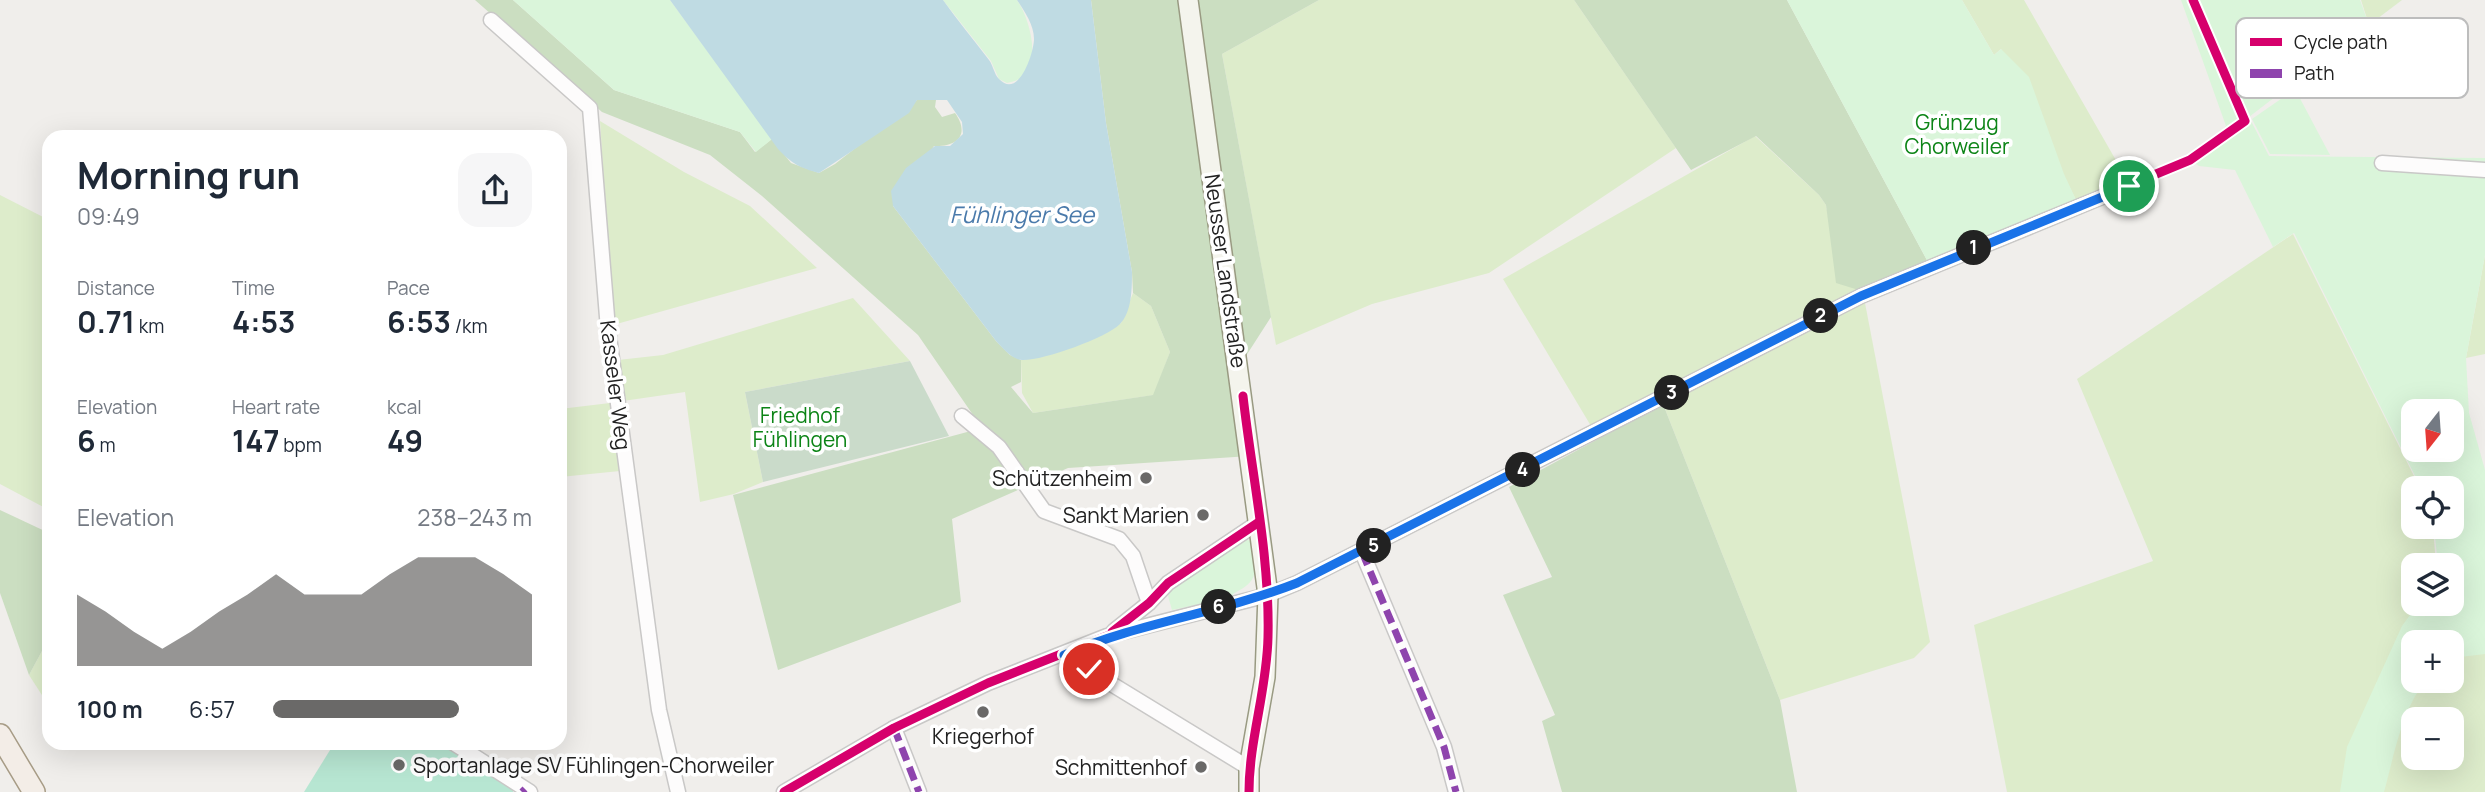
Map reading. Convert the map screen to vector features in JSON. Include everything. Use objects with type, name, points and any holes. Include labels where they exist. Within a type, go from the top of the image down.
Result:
[{"type":"main road","name":"Neusser Landstraße","points":[[1188,0],[1268,595],[1265,677],[1249,768],[1250,792]]},
{"type":"main road","points":[[0,735],[31,790]]},
{"type":"street","name":"Kasseler Weg","points":[[491,20],[590,108],[608,329],[659,710],[678,792]]},
{"type":"street","points":[[2382,163],[2462,171],[2485,170]]},
{"type":"street","points":[[784,792],[894,728],[988,683],[1107,636],[1268,595],[1362,552],[1861,296],[2141,181]]},
{"type":"street","points":[[962,416],[999,447],[1044,511],[1119,539],[1128,548],[1149,603]]},
{"type":"street","points":[[1107,636],[1149,603],[1168,583],[1259,522]]},
{"type":"street","points":[[1362,552],[1444,747],[1456,792]]},
{"type":"street","points":[[1064,655],[1249,768]]},
{"type":"street","points":[[894,728],[919,792]]},
{"type":"street","points":[[464,750],[530,792]]},
{"type":"green space","points":[[475,0],[513,0],[614,90],[740,132],[755,152],[772,139],[791,163],[819,173],[835,164],[917,100],[936,100],[935,107],[942,117],[955,113],[961,127],[959,138],[950,144],[934,146],[893,206],[996,341],[1010,355],[1021,360],[1021,382],[1011,387],[1033,413],[1153,395],[1170,352],[1151,306],[1133,293],[1132,272],[1106,123],[1091,0],[1319,0],[1222,54],[1271,317],[1235,373],[1250,456],[1068,468],[952,519],[961,602],[778,670],[733,495],[982,428],[918,335],[762,196],[710,155],[602,112]]},
{"type":"green space","points":[[513,0],[670,0],[772,139],[756,152],[740,132],[614,90]]},
{"type":"green space","points":[[943,0],[1017,0],[1031,35],[1031,60],[1027,71],[1019,79],[1007,83],[999,79],[991,61]]},
{"type":"green space","points":[[1319,0],[1574,0],[1676,148],[1489,273],[1372,304],[1276,345],[1222,54]]},
{"type":"green space","points":[[1574,0],[1787,0],[1929,264],[1865,292],[1836,283],[1826,205],[1819,195],[1756,136],[1691,170]]},
{"type":"green space","name":"Grünzug Chorweiler","points":[[1787,0],[1962,0],[1994,55],[2001,49],[2029,77],[2064,174],[2078,204],[1929,264]]},
{"type":"green space","points":[[1962,0],[2024,0],[2129,183],[2078,204],[2001,49],[1994,55]]},
{"type":"green space","points":[[2181,0],[2360,0],[2366,18],[2236,18],[2236,98],[2274,98],[2249,117],[2269,156],[2485,158],[2485,255],[2466,358],[2469,413],[2485,470],[2485,654],[2464,657],[2464,630],[2401,630],[2401,693],[2418,693],[2409,707],[2401,707],[2401,730],[2384,792],[2340,792],[2347,747],[2402,626],[2409,616],[2464,616],[2464,553],[2437,553],[2435,539],[2464,539],[2464,476],[2415,476],[2408,462],[2464,462],[2464,399],[2401,399],[2401,448],[2294,233],[2273,247],[2235,170],[2199,166],[2190,160],[2226,126]]},
{"type":"green space","points":[[2361,0],[2402,0],[2378,18],[2367,18]]},
{"type":"green space","points":[[2282,98],[2300,98],[2330,155],[2270,154],[2252,119]]},
{"type":"green space","points":[[600,121],[684,172],[750,206],[817,268],[613,325]]},
{"type":"green space","points":[[1755,136],[1819,195],[1826,205],[1831,232],[1865,292],[1594,431],[1503,279]]},
{"type":"green space","points":[[0,195],[42,216],[42,506],[0,484]]},
{"type":"green space","points":[[2293,234],[2401,450],[2401,462],[2407,462],[2414,476],[2401,476],[2401,539],[2434,539],[2435,553],[2401,553],[2401,616],[2454,616],[2485,632],[2485,792],[2007,792],[1974,625],[2153,561],[2077,379]]},
{"type":"green space","points":[[2485,255],[2485,354],[2466,358]]},
{"type":"green space","points":[[1133,293],[1151,306],[1170,352],[1154,395],[1033,413],[1022,393],[1021,360],[1044,356],[1121,323]]},
{"type":"green space","points":[[853,298],[910,361],[745,392],[763,482],[734,494],[700,502],[685,392],[623,401],[618,360],[663,355]]},
{"type":"green space","points":[[1865,303],[1930,642],[1914,658],[1780,700],[1663,404],[1848,308]]},
{"type":"green space","name":"Friedhof Fühlingen","points":[[910,361],[949,436],[763,482],[745,392]]},
{"type":"green space","points":[[610,403],[620,471],[567,476],[567,408]]},
{"type":"green space","points":[[1663,404],[1780,700],[1797,792],[1562,792],[1542,721],[1555,715],[1503,595],[1552,577],[1509,487]]},
{"type":"green space","points":[[0,510],[42,530],[42,651],[29,675],[0,593]]},
{"type":"green space","points":[[1244,538],[1250,541],[1254,568],[1253,579],[1249,583],[1233,594],[1233,597],[1172,610],[1168,596],[1176,584]]},
{"type":"green space","points":[[42,651],[42,695],[29,675]]},
{"type":"green space","name":"Sportanlage SV Fühlingen-Chorweiler","points":[[330,750],[453,750],[513,787],[513,792],[304,792]]},
{"type":"water","name":"Fühlinger See","points":[[670,0],[943,0],[989,60],[997,77],[1006,84],[1019,79],[1024,72],[1034,39],[1031,24],[1017,0],[1091,0],[1106,123],[1132,272],[1130,300],[1124,319],[1102,336],[1058,353],[1022,360],[1011,355],[996,341],[893,206],[891,191],[906,168],[935,146],[950,146],[963,134],[962,122],[947,100],[917,100],[909,113],[819,173],[806,169],[778,149]]},
{"type":"marked path","points":[[1362,552],[1444,747],[1456,792]]},
{"type":"marked path","points":[[894,728],[919,792]]},
{"type":"marked path","points":[[522,792],[525,789]]},
{"type":"cycle path","points":[[784,792],[894,728],[988,683],[1107,636],[1268,595],[1297,583],[1861,296],[2190,160],[2245,121],[2193,0]]},
{"type":"cycle path","points":[[1243,396],[1268,607],[1267,657],[1252,753],[1249,792]]},
{"type":"cycle path","points":[[1112,632],[1149,603],[1168,583],[1259,522]]},
{"type":"place","name":"Schützenheim","points":[[1146,478]]},
{"type":"place","name":"Sankt Marien","points":[[1203,515]]},
{"type":"place","name":"Kriegerhof","points":[[983,712]]},
{"type":"place","name":"Sportanlage SV Fühlingen-Chorweiler","points":[[399,765]]},
{"type":"place","name":"Schmittenhof","points":[[1201,767]]},
{"type":"route","points":[[1089,669],[1064,655],[1107,636],[1268,595],[1297,583],[1861,296],[2129,186]]}]
